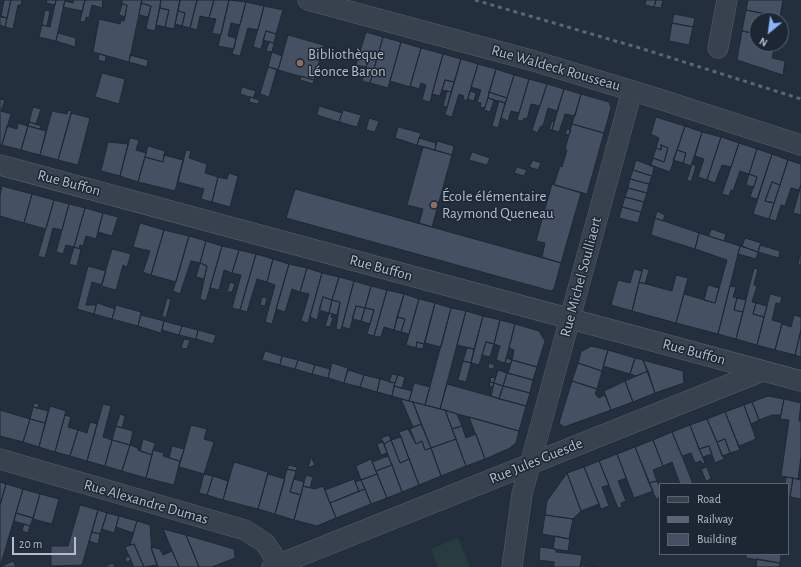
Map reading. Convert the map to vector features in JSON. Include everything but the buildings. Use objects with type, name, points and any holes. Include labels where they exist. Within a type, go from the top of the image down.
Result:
[{"type":"street","name":"Rue Waldeck Rousseau","points":[[308,0],[453,38],[632,91],[801,145]]},
{"type":"street","points":[[718,48],[726,0]]},
{"type":"street","name":"Rue Michel Soulliaert","points":[[512,567],[522,494],[632,91]]},
{"type":"street","name":"Rue Buffon","points":[[0,165],[763,371]]},
{"type":"street","points":[[763,371],[801,381]]},
{"type":"street","name":"Rue Jules Guesde","points":[[276,566],[763,371]]},
{"type":"street","name":"Rue Alexandre Dumas","points":[[0,459],[245,530],[265,542],[276,566]]},
{"type":"green space","points":[[458,538],[470,567],[438,567],[431,549]]},
{"type":"railway","points":[[475,0],[643,49],[801,99]]},
{"type":"place","name":"Bibliothèque Léonce Baron","points":[[300,63]]},
{"type":"place","name":"École élémentaire Raymond Queneau","points":[[434,205]]}]
